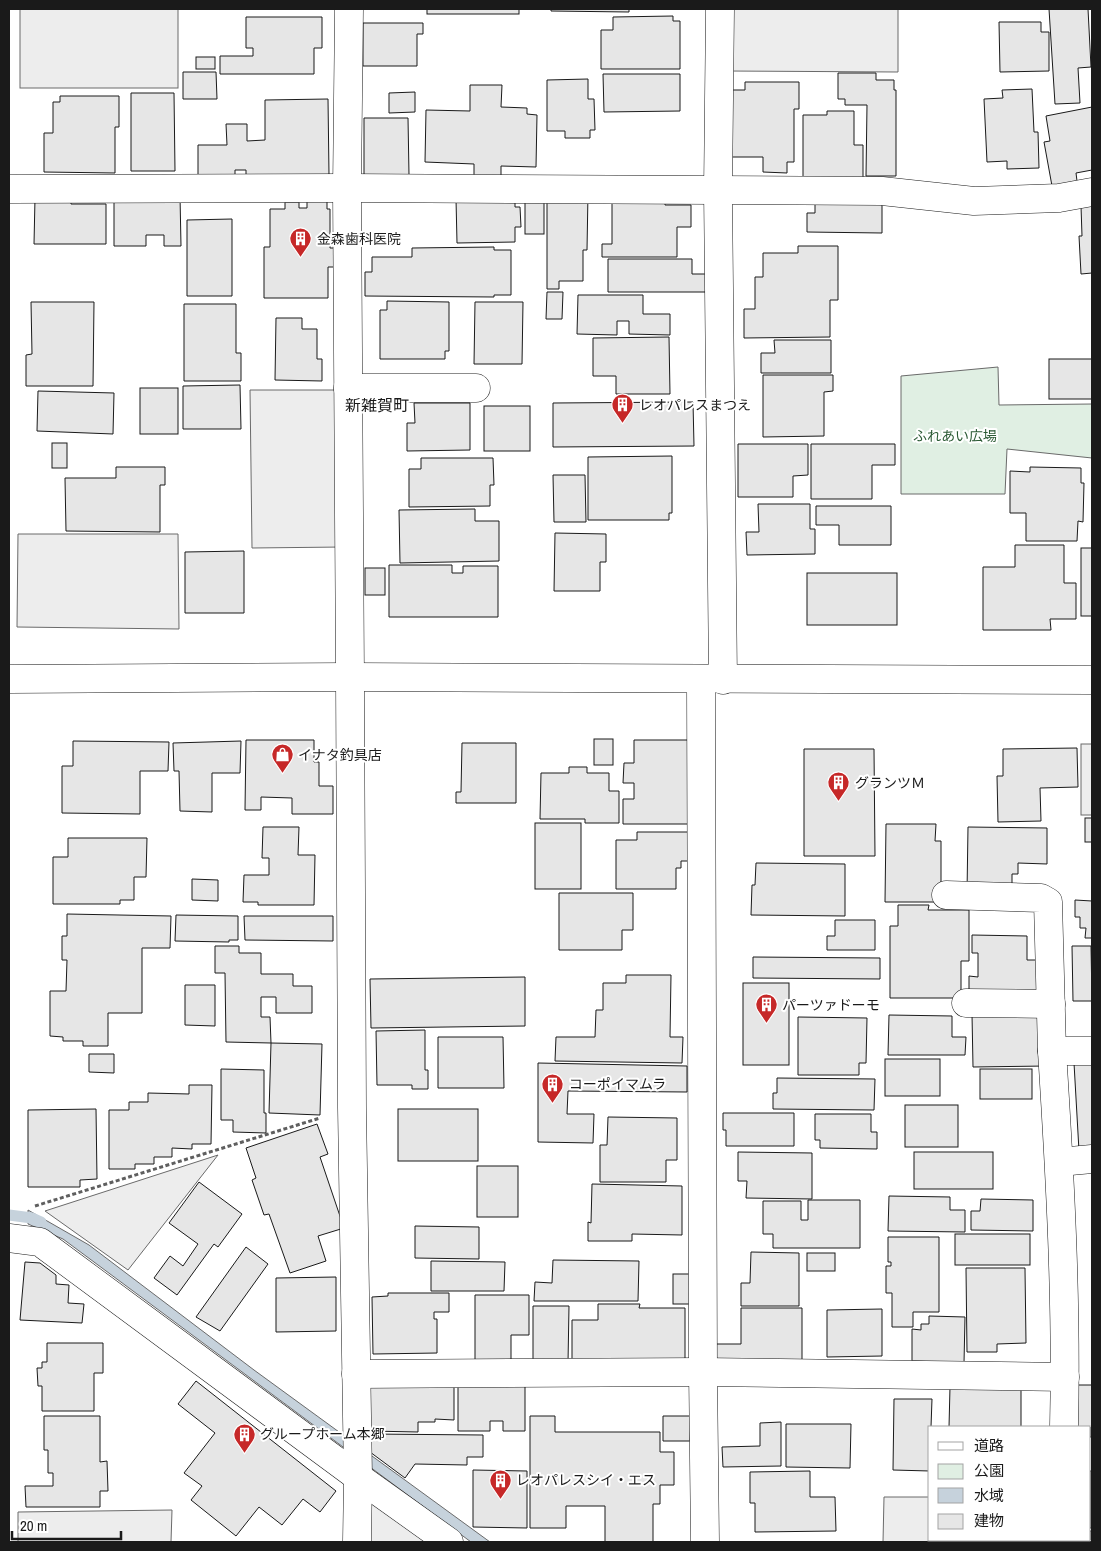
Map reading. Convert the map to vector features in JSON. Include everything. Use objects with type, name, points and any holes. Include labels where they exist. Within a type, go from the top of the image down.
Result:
[{"type":"street","points":[[349,9],[347,188],[348,388],[352,1108],[358,1477],[357,1542]]},
{"type":"street","points":[[705,1542],[703,1372],[720,9]]},
{"type":"street","points":[[9,190],[347,188],[718,190],[882,192],[974,201],[1059,198],[1092,192]]},
{"type":"street","points":[[348,388],[476,388]]},
{"type":"street","points":[[9,679],[350,677],[712,680],[1092,680]]},
{"type":"street","points":[[946,896],[1041,898],[1048,902],[1052,1051],[1060,1162],[1066,1377],[1064,1426]]},
{"type":"street","points":[[966,1003],[1051,1004]]},
{"type":"street","points":[[1052,1051],[1092,1051]]},
{"type":"street","points":[[1060,1162],[1092,1159]]},
{"type":"street","points":[[9,1238],[40,1242],[449,1542]]},
{"type":"street","points":[[356,1374],[703,1372],[1066,1377]]},
{"type":"path","points":[[28,1205],[38,1207],[352,1108]]},
{"type":"green space","name":"ふれあい広場","points":[[998,367],[999,405],[1092,404],[1092,458],[1007,449],[1005,494],[901,494],[901,376]]},
{"type":"shaded area","points":[[20,9],[178,9],[178,88],[20,88]]},
{"type":"shaded area","points":[[727,9],[898,9],[898,72],[727,71]]},
{"type":"shaded area","points":[[250,390],[342,390],[343,547],[252,548]]},
{"type":"shaded area","points":[[18,534],[178,534],[179,629],[17,627]]},
{"type":"shaded area","points":[[1081,744],[1092,744],[1092,815],[1081,815]]},
{"type":"shaded area","points":[[218,1155],[128,1270],[45,1211]]},
{"type":"shaded area","points":[[884,1497],[928,1497],[928,1541],[1049,1541],[1049,1542],[883,1542]]},
{"type":"shaded area","points":[[372,1502],[430,1542],[366,1542],[366,1506]]},
{"type":"shaded area","points":[[172,1510],[171,1542],[18,1542],[18,1512]]},
{"type":"water","points":[[28,1210],[89,1245],[254,1370],[490,1542],[471,1542],[63,1239],[28,1224]]},
{"type":"building","points":[[427,9],[519,9],[519,14],[427,14]]},
{"type":"building","points":[[551,9],[629,9],[629,12],[551,11]]},
{"type":"building","points":[[1049,9],[1088,9],[1091,67],[1078,68],[1080,103],[1055,104]]},
{"type":"building","points":[[673,16],[673,21],[680,21],[680,69],[601,69],[601,30],[613,30],[613,17]]},
{"type":"building","points":[[246,17],[322,17],[322,48],[314,48],[314,74],[220,74],[220,56],[253,56],[253,48],[246,48]]},
{"type":"building","points":[[999,22],[1041,22],[1041,32],[1049,32],[1049,71],[1000,72]]},
{"type":"building","points":[[363,23],[423,23],[423,34],[417,34],[417,66],[363,66]]},
{"type":"building","points":[[196,57],[215,57],[215,69],[196,69]]},
{"type":"building","points":[[183,72],[216,72],[217,99],[183,99]]},
{"type":"building","points":[[838,73],[876,73],[876,80],[894,80],[894,90],[896,90],[896,176],[866,176],[867,105],[845,105],[845,99],[838,99]]},
{"type":"building","points":[[603,74],[680,74],[680,111],[604,112]]},
{"type":"building","points":[[588,79],[588,99],[594,99],[595,130],[590,130],[590,138],[565,138],[565,131],[547,131],[547,80]]},
{"type":"building","points":[[745,82],[799,82],[799,109],[794,109],[794,162],[787,162],[787,173],[763,172],[763,157],[730,157],[730,90],[745,90]]},
{"type":"building","points":[[470,85],[502,85],[501,107],[527,108],[527,114],[537,115],[536,167],[501,166],[501,178],[474,177],[474,164],[425,162],[426,110],[470,111]]},
{"type":"building","points":[[1032,89],[1034,132],[1038,132],[1039,168],[1007,169],[1007,161],[987,162],[984,99],[1003,98],[1002,90]]},
{"type":"building","points":[[415,92],[415,112],[389,113],[389,93]]},
{"type":"building","points":[[131,93],[174,93],[175,171],[131,171]]},
{"type":"building","points":[[60,96],[119,96],[119,127],[115,127],[115,173],[44,172],[44,133],[53,133],[53,102],[60,102]]},
{"type":"building","points":[[328,99],[329,175],[246,176],[246,170],[235,170],[235,176],[198,176],[198,145],[227,145],[226,124],[247,124],[247,141],[265,140],[265,100]]},
{"type":"building","points":[[1092,107],[1092,170],[1076,173],[1077,181],[1052,186],[1044,142],[1050,141],[1046,116]]},
{"type":"building","points":[[827,111],[854,111],[854,145],[863,145],[863,180],[803,180],[803,115],[827,115]]},
{"type":"building","points":[[364,118],[408,118],[409,175],[364,175]]},
{"type":"building","points":[[588,193],[587,250],[583,250],[583,281],[559,281],[559,289],[547,289],[547,201]]},
{"type":"building","points":[[815,195],[882,197],[882,233],[807,232],[807,213],[815,213]]},
{"type":"building","points":[[114,196],[180,196],[181,246],[164,246],[164,235],[146,235],[146,246],[114,246]]},
{"type":"building","points":[[612,197],[665,197],[665,205],[691,205],[691,227],[677,227],[677,257],[602,257],[602,244],[612,244]]},
{"type":"building","points":[[35,198],[71,198],[71,204],[106,204],[106,244],[34,244]]},
{"type":"building","name":"金森歯科医院","points":[[307,198],[327,198],[327,209],[330,209],[330,248],[339,248],[339,267],[328,267],[328,298],[264,298],[264,247],[270,247],[270,209],[285,209],[285,202],[299,202],[299,208],[307,208]]},
{"type":"building","points":[[515,198],[515,207],[520,207],[521,227],[515,227],[515,242],[457,243],[456,199]]},
{"type":"building","points":[[525,200],[544,200],[544,234],[525,234]]},
{"type":"building","points":[[1092,205],[1092,273],[1081,274],[1079,236],[1082,236],[1081,206]]},
{"type":"building","points":[[232,219],[232,296],[187,296],[187,220]]},
{"type":"building","points":[[798,246],[838,246],[838,300],[830,300],[830,337],[744,338],[744,309],[755,309],[755,277],[763,277],[763,253],[798,253]]},
{"type":"building","points":[[494,247],[494,250],[511,250],[511,295],[494,295],[494,297],[365,296],[365,272],[372,272],[372,257],[412,257],[412,248]]},
{"type":"building","points":[[608,259],[692,259],[692,274],[709,274],[709,292],[608,292]]},
{"type":"building","points":[[547,292],[563,292],[562,319],[546,319]]},
{"type":"building","points":[[578,295],[643,295],[643,314],[670,314],[670,335],[629,334],[629,321],[617,321],[617,335],[577,334]]},
{"type":"building","points":[[387,301],[449,302],[449,351],[445,351],[445,359],[380,359],[380,310],[387,310]]},
{"type":"building","points":[[31,302],[94,302],[93,386],[26,386],[26,355],[32,354]]},
{"type":"building","points":[[475,302],[523,302],[522,364],[474,364]]},
{"type":"building","points":[[184,304],[236,304],[236,353],[241,353],[241,381],[184,381]]},
{"type":"building","points":[[276,318],[302,318],[302,329],[317,329],[317,359],[322,359],[322,381],[275,380]]},
{"type":"building","points":[[669,337],[670,394],[616,394],[616,376],[593,376],[593,338]]},
{"type":"building","points":[[774,340],[831,340],[831,373],[761,373],[761,353],[775,353]]},
{"type":"building","points":[[1049,359],[1092,359],[1092,399],[1049,399]]},
{"type":"building","points":[[763,375],[833,375],[833,391],[824,392],[824,436],[763,437]]},
{"type":"building","points":[[240,385],[241,429],[183,429],[183,386]]},
{"type":"building","points":[[140,388],[178,388],[178,434],[140,434]]},
{"type":"building","points":[[38,391],[114,393],[113,434],[37,431]]},
{"type":"building","name":"レオパレスまつえ","points":[[693,402],[694,446],[553,447],[553,403]]},
{"type":"building","points":[[414,403],[470,403],[470,450],[407,451],[407,423],[415,423]]},
{"type":"building","points":[[484,406],[530,406],[530,451],[484,451]]},
{"type":"building","points":[[52,443],[67,443],[67,468],[52,468]]},
{"type":"building","points":[[738,444],[808,444],[808,475],[793,476],[793,497],[738,497]]},
{"type":"building","points":[[811,444],[895,444],[895,465],[872,465],[872,499],[811,499]]},
{"type":"building","points":[[672,456],[672,513],[669,513],[669,520],[588,520],[588,457]]},
{"type":"building","points":[[421,458],[493,458],[494,485],[490,485],[490,506],[409,507],[409,469],[421,469]]},
{"type":"building","points":[[116,467],[165,467],[165,485],[160,485],[160,532],[66,531],[65,478],[116,478]]},
{"type":"building","points":[[1030,467],[1081,468],[1081,483],[1084,483],[1083,522],[1078,521],[1077,541],[1026,541],[1026,513],[1010,513],[1010,471],[1030,472]]},
{"type":"building","points":[[553,475],[585,475],[586,522],[554,522]]},
{"type":"building","points":[[758,504],[810,504],[810,529],[815,529],[815,554],[747,555],[746,532],[759,532]]},
{"type":"building","points":[[816,506],[891,506],[891,545],[839,545],[839,525],[816,525]]},
{"type":"building","points":[[475,509],[475,521],[499,521],[499,561],[400,563],[399,510]]},
{"type":"building","points":[[555,533],[606,534],[606,562],[600,562],[600,591],[554,591]]},
{"type":"building","points":[[1015,545],[1064,545],[1064,583],[1076,583],[1076,619],[1050,619],[1051,630],[983,630],[983,567],[1015,567]]},
{"type":"building","points":[[1081,548],[1092,548],[1092,616],[1081,616]]},
{"type":"building","points":[[244,551],[244,613],[185,613],[185,552]]},
{"type":"building","points":[[389,565],[452,565],[452,573],[463,573],[463,566],[498,566],[498,617],[389,617]]},
{"type":"building","points":[[365,568],[385,568],[385,595],[365,595]]},
{"type":"building","points":[[807,573],[897,573],[897,625],[807,625]]},
{"type":"building","points":[[594,739],[613,739],[613,765],[594,765]]},
{"type":"building","name":"イナタ釣具店","points":[[246,740],[314,740],[314,762],[319,762],[319,786],[333,786],[333,814],[292,814],[292,798],[261,797],[261,810],[245,810]]},
{"type":"building","points":[[634,740],[691,740],[691,824],[623,824],[623,799],[634,799],[634,783],[623,783],[624,763],[634,763]]},
{"type":"building","points":[[73,741],[169,742],[168,771],[140,771],[140,814],[62,813],[62,766],[73,766]]},
{"type":"building","points":[[241,741],[240,773],[212,773],[212,812],[180,811],[179,771],[174,771],[173,743]]},
{"type":"building","points":[[462,743],[516,743],[516,803],[456,803],[456,792],[461,792]]},
{"type":"building","points":[[1077,748],[1078,787],[1040,788],[1041,821],[998,822],[997,776],[1003,776],[1003,749]]},
{"type":"building","name":"グランツＭ","points":[[804,749],[874,749],[875,856],[804,856]]},
{"type":"building","points":[[569,767],[587,767],[587,773],[609,773],[609,791],[619,791],[619,823],[585,823],[585,819],[540,819],[541,773],[569,773]]},
{"type":"building","points":[[1085,818],[1092,818],[1092,842],[1085,842]]},
{"type":"building","points":[[535,823],[581,823],[581,889],[535,889]]},
{"type":"building","points":[[886,824],[936,824],[935,841],[941,841],[941,893],[937,902],[885,902]]},
{"type":"building","points":[[263,827],[299,827],[298,855],[315,855],[314,905],[258,905],[258,902],[243,902],[244,875],[269,875],[269,858],[262,858]]},
{"type":"building","points":[[968,827],[1047,828],[1047,864],[1018,863],[1018,874],[1012,874],[1012,893],[967,893]]},
{"type":"building","points":[[637,832],[690,832],[690,861],[681,861],[681,868],[676,868],[676,889],[616,889],[616,840],[637,840]]},
{"type":"building","points":[[68,838],[147,838],[146,877],[134,877],[134,900],[120,900],[120,904],[53,904],[53,857],[68,857]]},
{"type":"building","points":[[756,863],[845,864],[845,916],[751,915],[752,885],[755,885]]},
{"type":"building","points":[[192,879],[218,880],[218,901],[192,900]]},
{"type":"building","points":[[559,893],[633,893],[633,930],[622,930],[622,950],[559,950]]},
{"type":"building","points":[[1075,900],[1092,901],[1092,938],[1085,938],[1086,928],[1080,928],[1080,917],[1075,917]]},
{"type":"building","points":[[898,905],[929,905],[928,910],[969,910],[969,961],[961,961],[961,998],[890,998],[890,926],[898,926]]},
{"type":"building","points":[[67,914],[171,916],[170,948],[142,948],[142,1013],[108,1013],[108,1046],[83,1046],[83,1041],[63,1041],[63,1037],[50,1036],[50,991],[66,991],[67,960],[62,960],[62,936],[67,936]]},
{"type":"building","points":[[176,915],[238,916],[238,940],[229,940],[229,942],[175,941]]},
{"type":"building","points":[[244,916],[333,916],[333,941],[245,940]]},
{"type":"building","points":[[835,920],[875,920],[875,950],[827,950],[827,936],[835,936]]},
{"type":"building","points":[[972,935],[1027,936],[1027,960],[1036,960],[1039,999],[969,1000],[969,976],[978,977],[978,953],[972,953]]},
{"type":"building","points":[[215,946],[239,946],[239,953],[261,953],[261,974],[293,974],[293,986],[312,986],[312,1013],[276,1013],[276,997],[261,997],[261,1017],[270,1017],[271,1043],[226,1042],[225,973],[215,973]]},
{"type":"building","points":[[1072,946],[1091,946],[1092,1001],[1073,1001]]},
{"type":"building","points":[[753,957],[880,958],[880,979],[753,978]]},
{"type":"building","points":[[626,975],[671,975],[670,1037],[683,1037],[682,1063],[555,1061],[556,1037],[595,1037],[596,1010],[603,1010],[603,983],[626,983]]},
{"type":"building","points":[[525,977],[525,1026],[371,1028],[370,979]]},
{"type":"building","name":"パーツァドーモ","points":[[743,983],[789,983],[789,1065],[743,1065]]},
{"type":"building","points":[[185,985],[215,985],[215,1026],[185,1025]]},
{"type":"building","points":[[1045,1013],[1046,1066],[973,1067],[972,1014]]},
{"type":"building","points":[[889,1015],[952,1016],[952,1037],[966,1037],[965,1055],[888,1055]]},
{"type":"building","points":[[798,1017],[867,1018],[866,1063],[859,1063],[859,1075],[798,1075]]},
{"type":"building","points":[[425,1030],[425,1070],[428,1070],[428,1089],[412,1089],[412,1085],[377,1085],[376,1031]]},
{"type":"building","points":[[438,1037],[503,1037],[504,1088],[438,1088]]},
{"type":"building","points":[[271,1043],[322,1044],[320,1115],[269,1113]]},
{"type":"building","points":[[89,1054],[114,1054],[114,1073],[89,1072]]},
{"type":"building","points":[[885,1059],[940,1059],[940,1096],[885,1096]]},
{"type":"building","points":[[1092,1062],[1092,1150],[1079,1151],[1074,1063]]},
{"type":"building","name":"コーポイマムラ","points":[[538,1063],[687,1066],[687,1092],[568,1091],[567,1114],[594,1114],[593,1143],[538,1142]]},
{"type":"building","points":[[221,1069],[264,1070],[266,1133],[233,1132],[233,1120],[221,1120]]},
{"type":"building","points":[[980,1069],[1032,1069],[1032,1099],[980,1099]]},
{"type":"building","points":[[777,1078],[875,1079],[874,1110],[773,1109],[773,1093],[777,1093]]},
{"type":"building","points":[[189,1085],[212,1085],[211,1144],[192,1144],[192,1149],[172,1148],[172,1157],[154,1157],[154,1164],[135,1164],[135,1169],[109,1169],[109,1110],[129,1110],[129,1102],[148,1102],[148,1093],[189,1094]]},
{"type":"building","points":[[905,1105],[958,1105],[958,1147],[905,1147]]},
{"type":"building","points":[[96,1109],[97,1179],[80,1180],[80,1187],[28,1187],[28,1110]]},
{"type":"building","points":[[398,1109],[478,1109],[478,1161],[398,1161]]},
{"type":"building","points":[[723,1113],[794,1113],[794,1146],[726,1146],[726,1130],[723,1130]]},
{"type":"building","points":[[815,1114],[871,1114],[871,1132],[877,1132],[877,1149],[820,1148],[820,1140],[815,1140]]},
{"type":"building","points":[[608,1117],[677,1118],[677,1160],[666,1160],[666,1182],[600,1182],[600,1145],[607,1145]]},
{"type":"building","points":[[317,1124],[328,1154],[320,1157],[344,1228],[318,1236],[326,1261],[290,1273],[269,1214],[264,1215],[252,1180],[256,1178],[246,1148]]},
{"type":"building","points":[[738,1152],[812,1153],[812,1199],[746,1198],[747,1181],[738,1181]]},
{"type":"building","points":[[914,1152],[993,1152],[993,1189],[914,1189]]},
{"type":"building","points":[[477,1166],[518,1166],[518,1217],[477,1217]]},
{"type":"building","points":[[199,1182],[242,1214],[218,1247],[214,1244],[177,1295],[154,1278],[170,1256],[183,1266],[198,1244],[169,1223]]},
{"type":"building","points":[[592,1184],[682,1186],[682,1235],[632,1234],[632,1241],[588,1241],[588,1222],[591,1223]]},
{"type":"building","points":[[889,1196],[950,1197],[950,1210],[965,1210],[965,1232],[888,1231]]},
{"type":"building","points":[[981,1199],[1033,1200],[1033,1231],[971,1230],[971,1211],[980,1211]]},
{"type":"building","points":[[808,1200],[860,1200],[860,1248],[773,1248],[773,1234],[763,1234],[763,1201],[801,1201],[801,1220],[808,1220]]},
{"type":"building","points":[[415,1226],[479,1227],[479,1259],[415,1258]]},
{"type":"building","points":[[955,1234],[1030,1234],[1030,1265],[955,1265]]},
{"type":"building","points":[[888,1237],[939,1237],[939,1312],[913,1312],[913,1327],[892,1327],[892,1293],[886,1293],[886,1266],[891,1266],[891,1262],[888,1262]]},
{"type":"building","points":[[246,1247],[268,1264],[220,1331],[196,1317]]},
{"type":"building","points":[[751,1252],[799,1253],[799,1306],[741,1306],[741,1283],[750,1283]]},
{"type":"building","points":[[807,1253],[835,1253],[835,1271],[807,1271]]},
{"type":"building","points":[[553,1260],[639,1261],[638,1301],[534,1301],[535,1282],[552,1283]]},
{"type":"building","points":[[431,1261],[505,1262],[504,1291],[431,1291]]},
{"type":"building","points":[[25,1262],[40,1263],[56,1275],[56,1284],[69,1285],[68,1303],[84,1304],[82,1323],[20,1320]]},
{"type":"building","points":[[966,1268],[1025,1268],[1026,1343],[997,1344],[997,1352],[967,1352]]},
{"type":"building","points":[[673,1274],[695,1274],[695,1304],[673,1304]]},
{"type":"building","points":[[336,1277],[336,1331],[276,1332],[276,1278]]},
{"type":"building","points":[[388,1293],[449,1293],[449,1312],[434,1312],[434,1319],[437,1319],[437,1353],[373,1354],[372,1297],[388,1296]]},
{"type":"building","points":[[475,1295],[529,1295],[529,1335],[511,1335],[511,1361],[475,1361]]},
{"type":"building","points":[[598,1304],[640,1304],[639,1308],[685,1308],[685,1362],[572,1362],[572,1320],[598,1320]]},
{"type":"building","points":[[533,1306],[569,1306],[568,1363],[533,1363]]},
{"type":"building","points":[[741,1308],[802,1308],[802,1363],[712,1363],[712,1344],[741,1344]]},
{"type":"building","points":[[882,1309],[882,1356],[827,1357],[827,1310]]},
{"type":"building","points":[[929,1316],[965,1317],[964,1363],[912,1361],[912,1329],[921,1330],[921,1324],[929,1324]]},
{"type":"building","points":[[47,1343],[103,1343],[103,1373],[94,1373],[94,1411],[42,1411],[42,1386],[38,1386],[37,1368],[42,1368],[42,1362],[47,1362]]},
{"type":"building","points":[[370,1379],[454,1381],[454,1420],[435,1419],[435,1422],[418,1422],[418,1432],[369,1431]]},
{"type":"building","name":"グループホーム本郷","points":[[196,1381],[336,1491],[320,1512],[303,1499],[282,1525],[259,1507],[236,1536],[191,1500],[202,1486],[184,1473],[215,1433],[178,1404]]},
{"type":"building","points":[[525,1385],[525,1431],[503,1431],[503,1421],[490,1421],[490,1431],[458,1431],[458,1386]]},
{"type":"building","points":[[1073,1385],[1092,1385],[1092,1437],[1091,1426],[1076,1426]]},
{"type":"building","points":[[950,1387],[1021,1388],[1021,1426],[949,1426]]},
{"type":"building","points":[[894,1399],[932,1399],[931,1426],[928,1426],[928,1471],[893,1470]]},
{"type":"building","points":[[44,1416],[100,1416],[100,1462],[107,1461],[108,1491],[100,1491],[100,1507],[26,1507],[25,1486],[53,1486],[53,1473],[48,1473],[48,1450],[44,1450]]},
{"type":"building","points":[[530,1416],[555,1416],[555,1432],[660,1432],[660,1452],[674,1452],[674,1485],[660,1485],[660,1504],[653,1504],[653,1542],[605,1542],[605,1506],[566,1506],[566,1528],[530,1528]]},
{"type":"building","points":[[663,1416],[691,1416],[690,1441],[663,1441]]},
{"type":"building","points":[[781,1422],[781,1466],[723,1467],[722,1447],[760,1446],[760,1423]]},
{"type":"building","points":[[786,1424],[851,1424],[850,1468],[786,1467]]},
{"type":"building","points":[[370,1434],[483,1435],[483,1457],[467,1457],[467,1465],[415,1464],[405,1478],[370,1452]]},
{"type":"building","name":"レオパレスシイ・エス","points":[[473,1470],[527,1471],[527,1528],[473,1527]]},
{"type":"building","points":[[810,1471],[810,1497],[835,1497],[836,1531],[755,1532],[755,1503],[750,1503],[750,1472]]},
{"type":"building","points":[[1091,1471],[1092,1471],[1091,1528]]},
{"type":"building","points":[[1092,1531],[1092,1542],[1073,1542],[1091,1541]]},
{"type":"waterway","points":[[9,1215],[32,1218],[41,1222]]},
{"type":"place","name":"金森歯科医院","points":[[301,258]]},
{"type":"place","name":"レオパレスまつえ","points":[[623,424]]},
{"type":"place","name":"イナタ釣具店","points":[[282,774]]},
{"type":"place","name":"グランツＭ","points":[[839,802]]},
{"type":"place","name":"パーツァドーモ","points":[[766,1024]]},
{"type":"place","name":"コーポイマムラ","points":[[553,1103]]},
{"type":"place","name":"グループホーム本郷","points":[[244,1453]]},
{"type":"place","name":"レオパレスシイ・エス","points":[[500,1499]]},
{"type":"district","name":"新雑賀町","points":[[377,405]]}]
